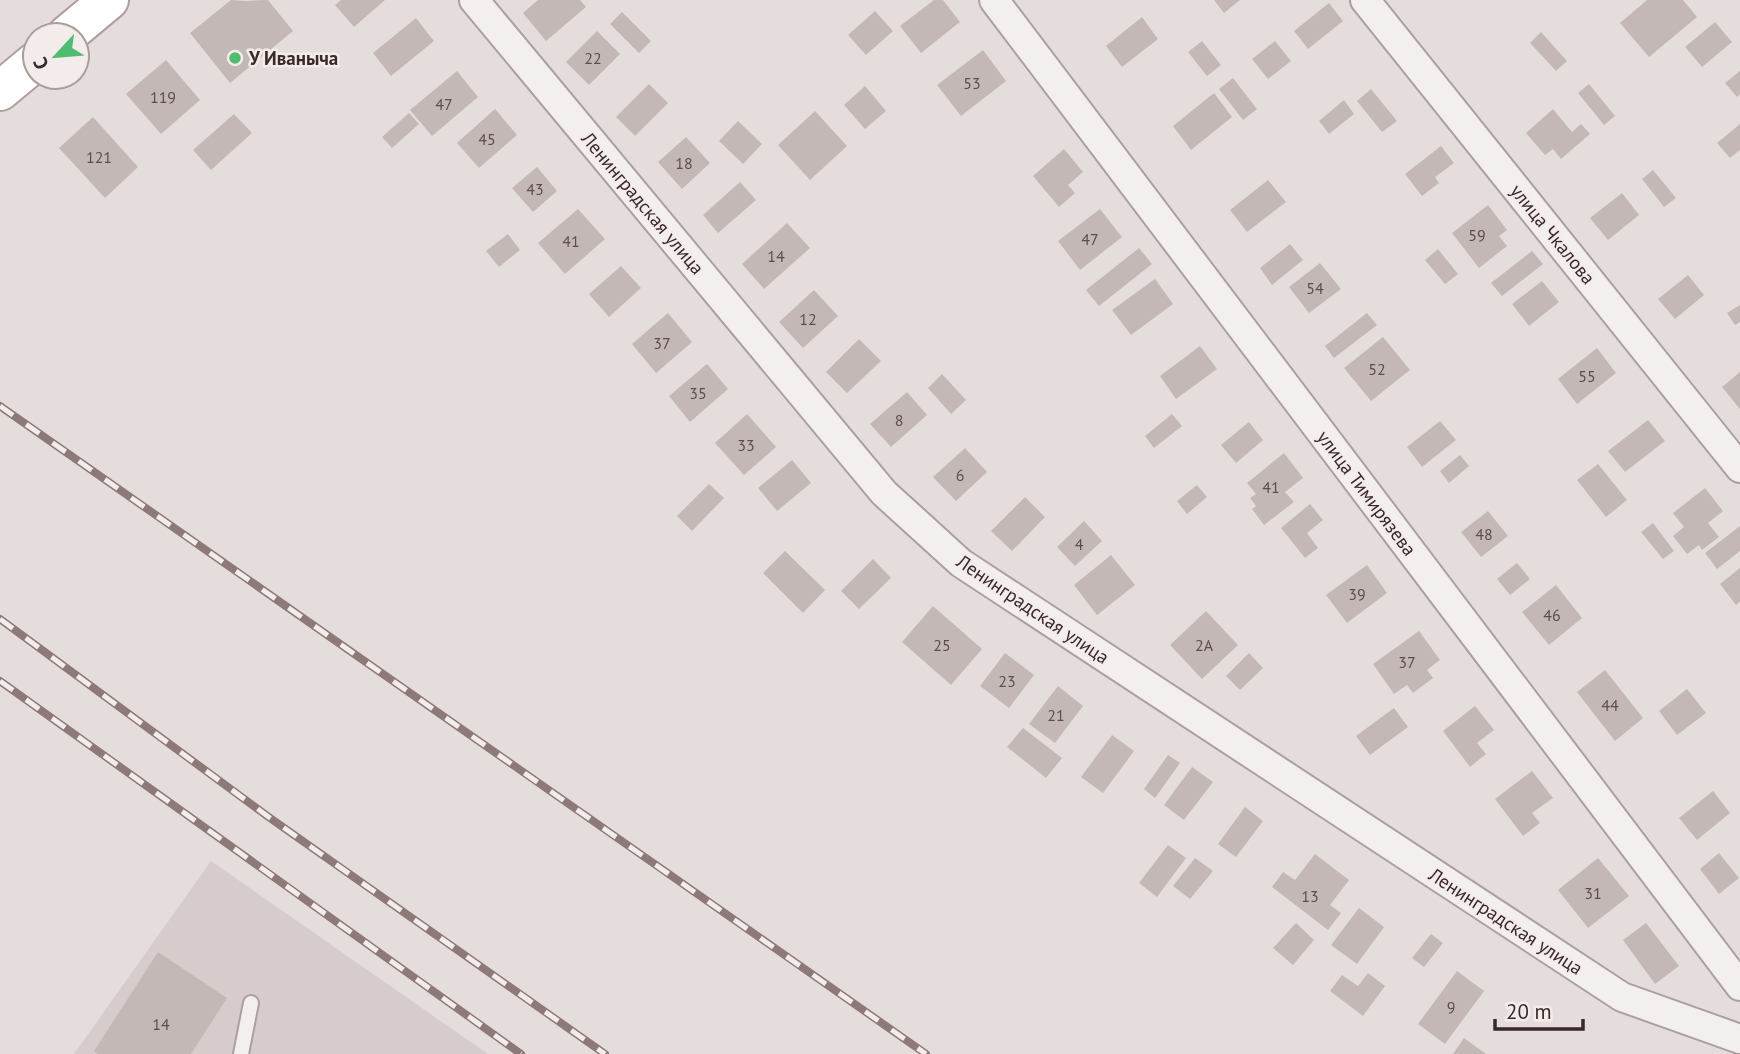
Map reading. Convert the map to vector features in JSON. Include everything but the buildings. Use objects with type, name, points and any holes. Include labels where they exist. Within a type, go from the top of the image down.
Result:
[{"type":"main road","points":[[84,21],[109,0]]},
{"type":"main road","points":[[0,91],[21,74]]},
{"type":"street","name":"Ленинградская улица","points":[[474,0],[884,493],[961,563],[1622,997],[1740,1039]]},
{"type":"street","name":"улица Тимирязева","points":[[994,0],[1740,986]]},
{"type":"street","name":"улица Чкалова","points":[[1365,0],[1740,468]]},
{"type":"lane","points":[[241,1054],[251,1003]]},
{"type":"shaded area","points":[[211,861],[488,1054],[74,1054]]},
{"type":"railway","points":[[0,406],[926,1054]]},
{"type":"railway","points":[[0,619],[270,818],[605,1054]]},
{"type":"railway","points":[[0,681],[521,1054]]},
{"type":"place","name":"У Иваныча","points":[[235,58]]}]
